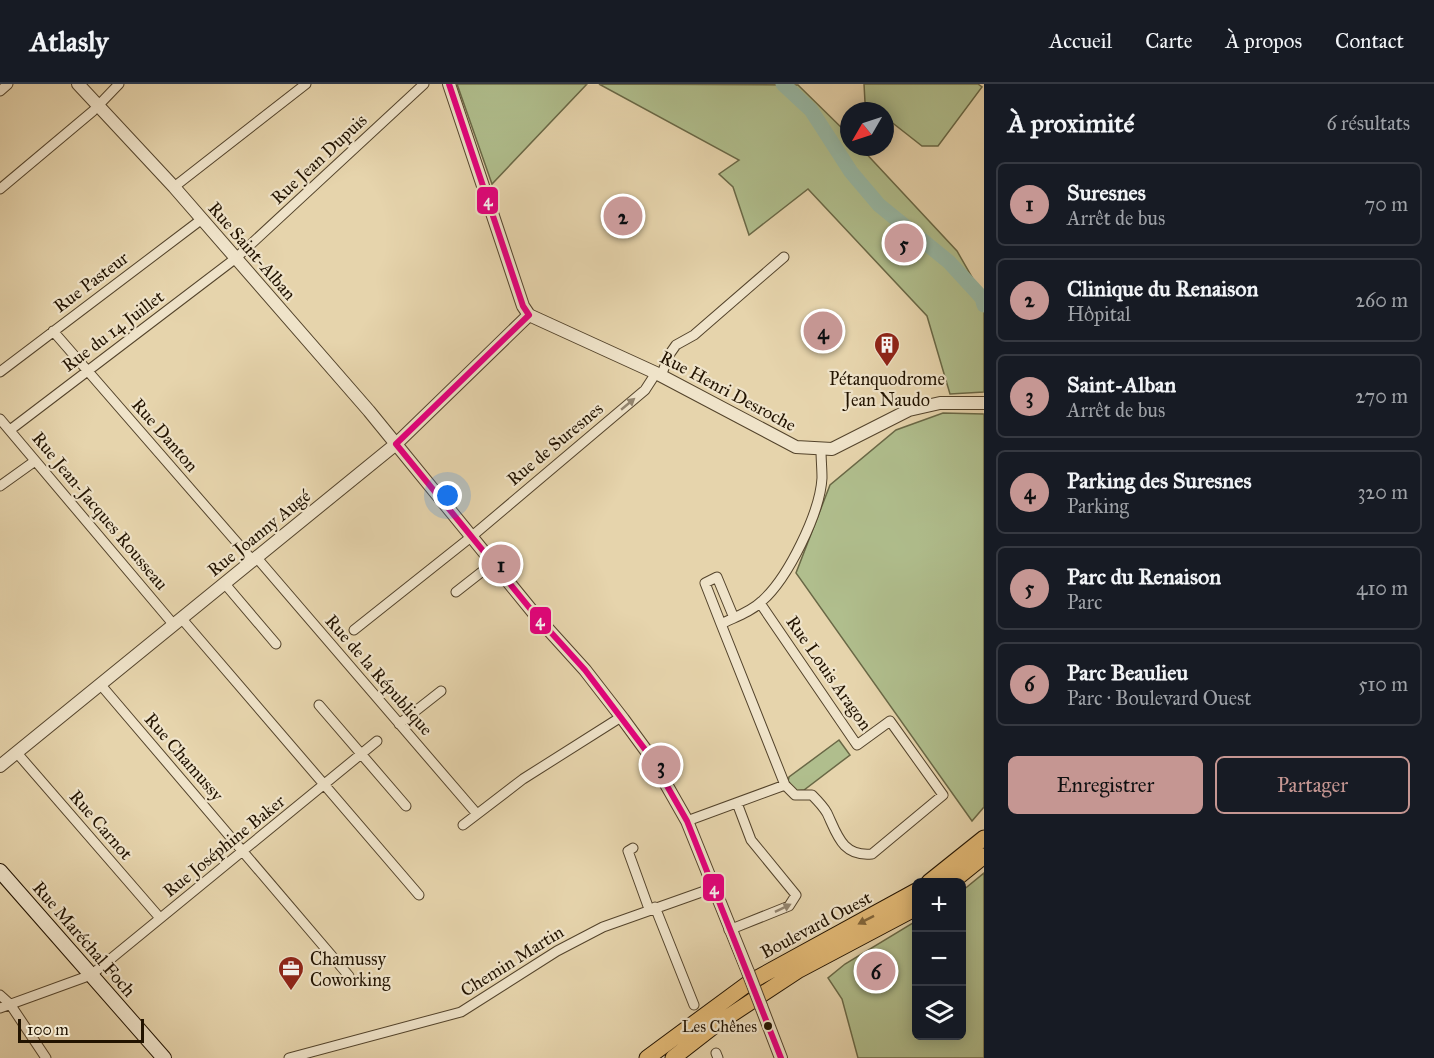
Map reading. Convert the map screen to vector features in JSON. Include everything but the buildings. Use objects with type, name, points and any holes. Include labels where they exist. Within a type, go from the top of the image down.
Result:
[{"type":"main road","points":[[934,878],[984,838]]},
{"type":"main road","points":[[957,878],[984,856]]},
{"type":"main road","name":"Rue Maréchal Foch","points":[[0,871],[164,1058]]},
{"type":"main road","name":"Boulevard Ouest","points":[[647,1058],[750,982],[912,893]]},
{"type":"main road","name":"Boulevard Ouest","points":[[673,1058],[714,1026],[799,970],[912,910]]},
{"type":"street","points":[[0,91],[8,84]]},
{"type":"street","name":"Rue Saint-Alban","points":[[78,84],[174,187],[396,444],[537,617],[585,670],[650,756],[687,821],[781,1058]]},
{"type":"street","points":[[0,189],[99,105],[119,84]]},
{"type":"street","points":[[174,187],[306,84]]},
{"type":"street","name":"Rue Jean Dupuis","points":[[236,258],[424,84]]},
{"type":"street","points":[[449,84],[523,306],[529,315]]},
{"type":"street","name":"Rue Pasteur","points":[[0,372],[202,219]]},
{"type":"street","name":"Rue de Suresnes","points":[[354,630],[471,537],[645,390],[658,375],[676,345],[694,335],[784,257]]},
{"type":"street","name":"Rue du 14 Juillet","points":[[10,430],[236,258]]},
{"type":"street","name":"Rue Henri Desroche","points":[[529,315],[658,375],[796,447],[821,450],[846,444],[909,410],[940,403],[984,403]]},
{"type":"street","name":"Rue Joanny Augé","points":[[0,766],[396,444],[529,315]]},
{"type":"street","name":"Rue Danton","points":[[53,331],[255,559]]},
{"type":"street","name":"Rue Jean-Jacques Rousseau","points":[[0,418],[35,461],[419,895]]},
{"type":"street","points":[[722,624],[760,603],[795,556],[816,504],[822,480],[821,450]]},
{"type":"street","points":[[0,486],[35,461]]},
{"type":"street","name":"Rue de la République","points":[[255,559],[477,814]]},
{"type":"street","points":[[456,592],[493,563]]},
{"type":"street","points":[[687,821],[785,785],[705,583],[717,578],[734,618]]},
{"type":"street","points":[[225,584],[276,644]]},
{"type":"street","name":"Rue Louis Aragon","points":[[760,603],[857,745],[890,721],[944,795],[872,854],[866,855],[844,846],[838,840],[826,811],[812,795],[795,795],[785,785]]},
{"type":"street","name":"Rue Chamussy","points":[[100,684],[349,976]]},
{"type":"street","points":[[399,724],[441,691]]},
{"type":"street","points":[[319,705],[406,806]]},
{"type":"street","points":[[463,825],[523,779],[621,717]]},
{"type":"street","name":"Rue Joséphine Baker","points":[[0,1008],[91,975],[377,741]]},
{"type":"street","name":"Rue Carnot","points":[[17,753],[160,918]]},
{"type":"street","points":[[729,930],[789,906],[796,895],[751,840],[737,803]]},
{"type":"street","points":[[633,848],[628,851],[694,1005]]},
{"type":"street","name":"Chemin Martin","points":[[289,1058],[461,1012],[557,951],[603,927],[713,888]]},
{"type":"street","points":[[0,995],[10,1004],[46,1058]]},
{"type":"green space","points":[[457,84],[587,84],[492,184]]},
{"type":"green space","points":[[599,84],[798,85],[840,126],[840,156],[868,156],[957,251],[984,298],[984,392],[950,394],[927,316],[808,189],[749,235],[733,187],[719,174],[739,160]]},
{"type":"green space","points":[[864,84],[978,84],[982,87],[938,146],[922,146],[894,124],[894,102],[865,102]]},
{"type":"green space","points":[[943,413],[984,414],[984,807],[972,821],[796,573],[830,485],[896,430]]},
{"type":"green space","points":[[839,740],[850,755],[804,790],[795,791],[788,781],[789,777]]},
{"type":"green space","points":[[984,873],[984,1058],[858,1058],[842,999],[828,978],[845,964],[912,923],[912,1040],[966,1040],[966,888]]},
{"type":"waterway","points":[[783,84],[811,110],[851,172],[879,205],[949,262],[982,298],[984,305]]},
{"type":"transit line","name":"4","points":[[449,84],[523,306],[529,315]]},
{"type":"transit line","name":"4","points":[[396,444],[529,315]]},
{"type":"transit line","name":"4","points":[[396,444],[537,617],[585,670],[650,756],[687,821],[781,1058]]},
{"type":"place","name":"Clinique du Renaison","points":[[623,216]]},
{"type":"place","name":"Parc du Renaison","points":[[904,243]]},
{"type":"place","name":"Parking des Suresnes","points":[[823,331]]},
{"type":"place","name":"Pétanquodrome Jean Naudo","points":[[887,368]]},
{"type":"place","name":"Suresnes","points":[[501,564]]},
{"type":"place","name":"Saint-Alban","points":[[661,765]]},
{"type":"place","name":"Parc Beaulieu","points":[[876,971]]},
{"type":"place","name":"Chamussy Coworking","points":[[291,992]]},
{"type":"place","name":"Les Chênes","points":[[768,1026]]}]
